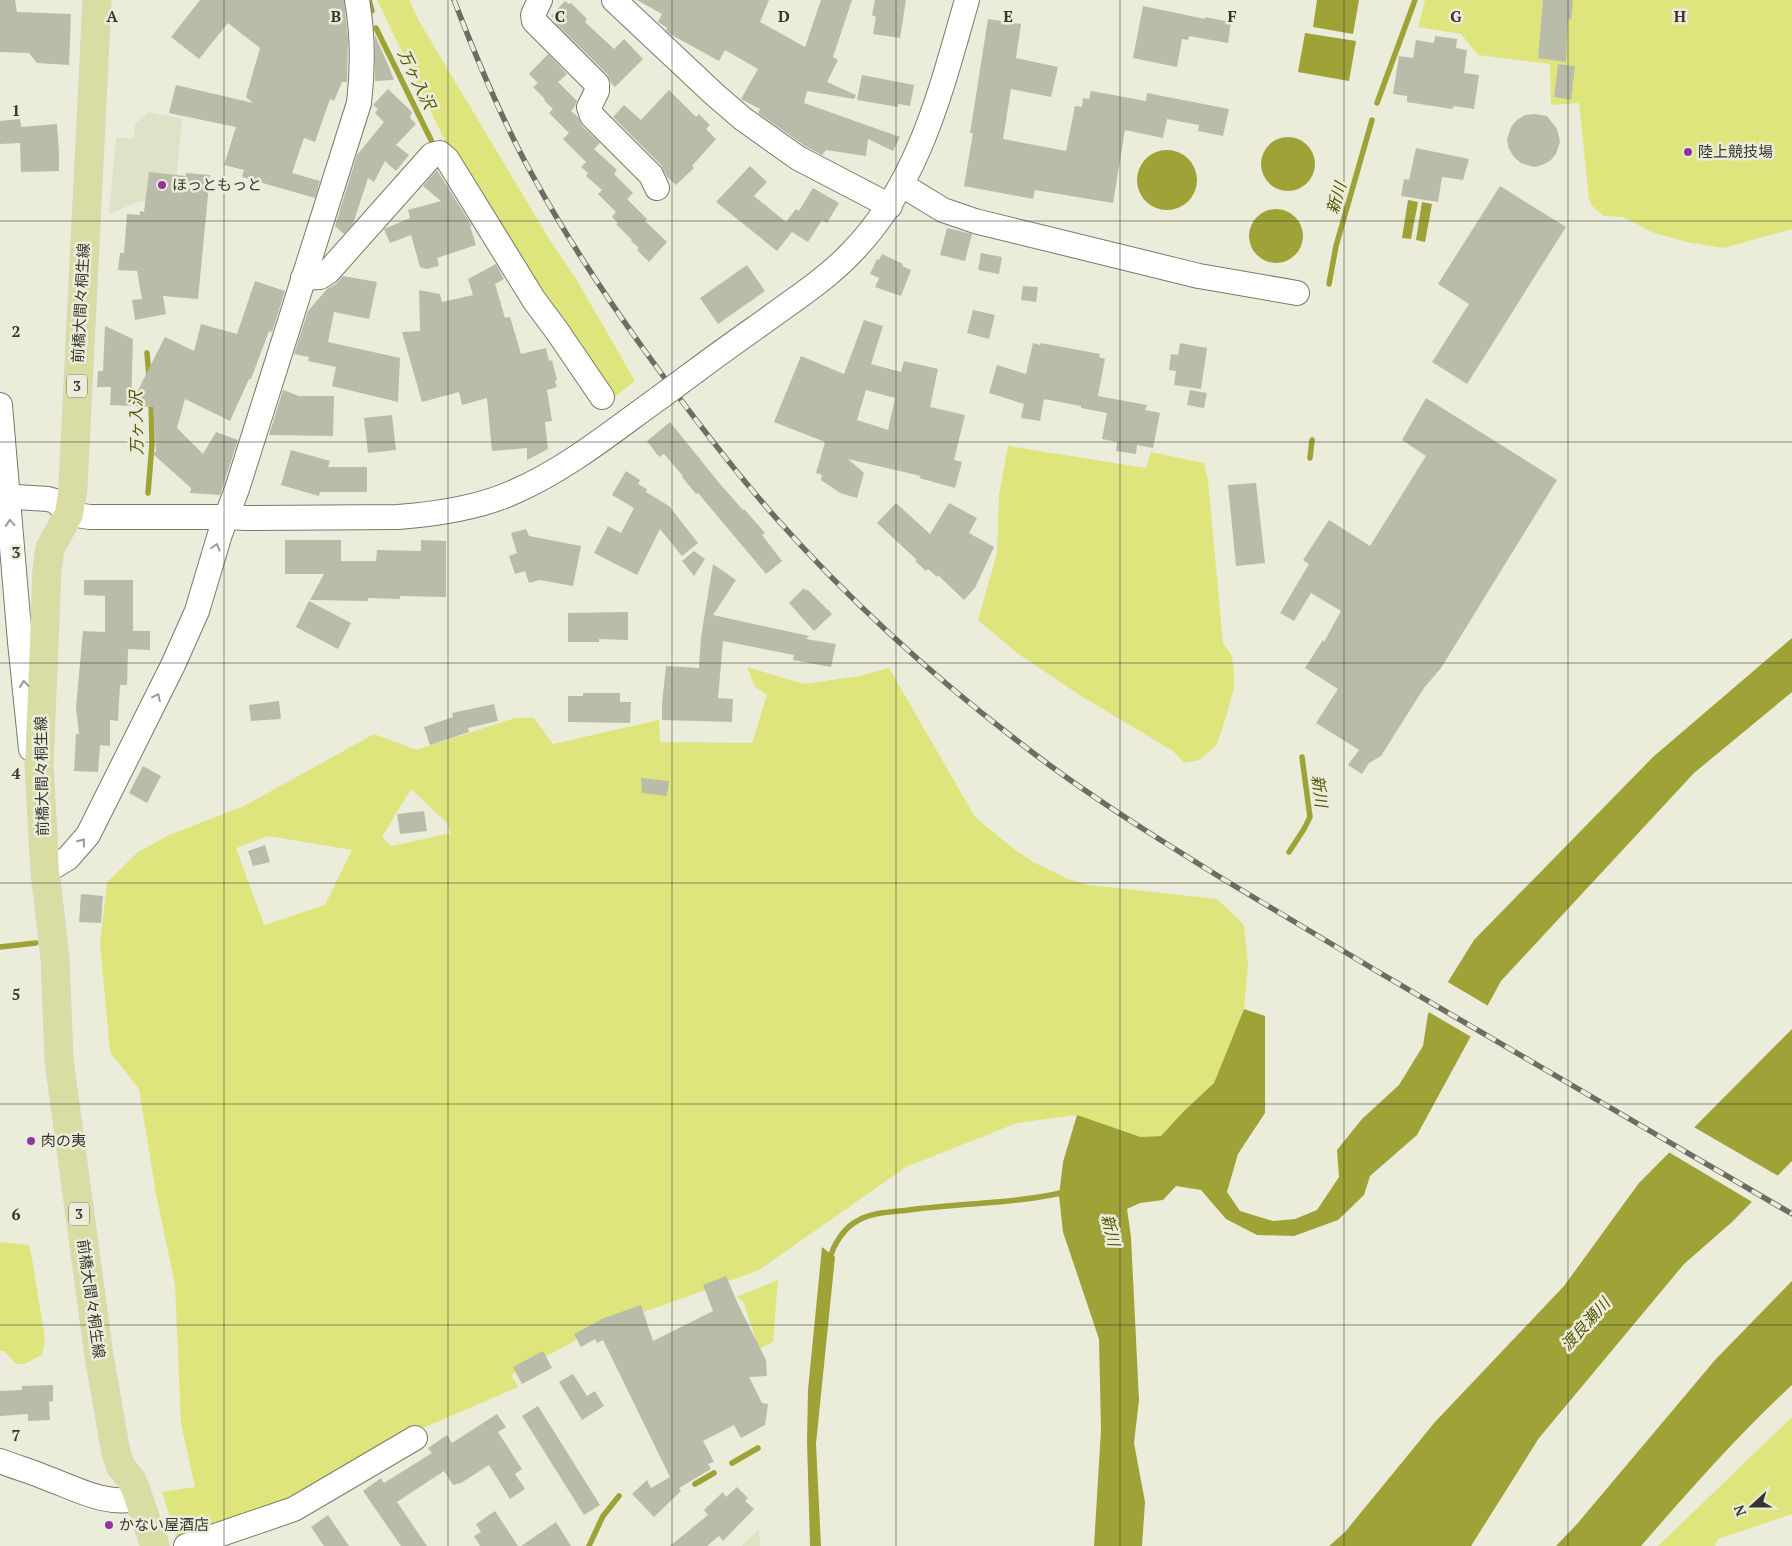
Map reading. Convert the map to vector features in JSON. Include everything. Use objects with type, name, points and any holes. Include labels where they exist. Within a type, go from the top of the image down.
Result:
[{"type":"main road","name":"前橋大間々桐生線","points":[[97,0],[73,487],[70,514],[50,548],[47,570],[39,766],[45,872],[55,958],[60,1075],[99,1356],[116,1453],[121,1467],[131,1479],[135,1488],[155,1546]]},
{"type":"street","points":[[45,872],[68,858],[88,835],[198,611],[359,104],[362,52],[360,21],[356,0]]},
{"type":"street","points":[[540,0],[533,15],[534,21],[597,84],[597,91],[589,106],[592,116],[652,175],[657,188]]},
{"type":"street","points":[[614,0],[743,119],[798,158],[890,206]]},
{"type":"street","points":[[4,496],[48,499],[70,514],[90,517],[398,517],[448,511],[516,492],[583,453],[659,398],[832,271],[866,237],[890,206],[916,158],[938,101],[967,0]]},
{"type":"street","points":[[303,278],[320,277],[328,272],[432,155],[440,153],[447,159],[534,300],[602,397]]},
{"type":"street","points":[[902,186],[943,210],[975,221],[1199,276],[1297,293]]},
{"type":"street","points":[[0,405],[4,496],[31,749],[39,766]]},
{"type":"street","points":[[186,1546],[294,1509],[415,1438]]},
{"type":"street","points":[[0,1461],[97,1498],[121,1502],[138,1499]]},
{"type":"shaded area","points":[[149,112],[182,119],[174,205],[141,201],[109,214],[116,138],[134,138],[135,124]]},
{"type":"shaded area","points":[[759,1528],[760,1546],[742,1546]]},
{"type":"green space","points":[[377,0],[409,0],[419,21],[551,242],[575,277],[635,381],[613,398],[534,289],[448,147]]},
{"type":"green space","name":"陸上競技場","points":[[1425,0],[1792,0],[1792,229],[1724,248],[1691,243],[1654,233],[1623,217],[1604,216],[1592,206],[1589,199],[1579,103],[1551,105],[1550,64],[1478,55],[1461,34],[1418,27]]},
{"type":"green space","points":[[1008,446],[1146,468],[1151,452],[1204,463],[1208,480],[1223,643],[1232,656],[1234,688],[1217,744],[1200,760],[1184,763],[1173,751],[1081,696],[1017,653],[978,620],[997,553],[999,495]]},
{"type":"green space","points":[[747,667],[804,684],[859,676],[889,668],[975,817],[1014,849],[1033,862],[1068,879],[1089,885],[1217,899],[1244,925],[1248,964],[1244,1009],[1214,1083],[1161,1136],[1142,1137],[1077,1115],[1017,1123],[906,1167],[759,1270],[664,1305],[608,1323],[511,1375],[518,1387],[400,1438],[292,1501],[177,1539],[162,1492],[195,1487],[181,1424],[175,1285],[156,1194],[139,1089],[110,1052],[100,943],[107,882],[138,852],[169,835],[244,806],[374,734],[416,750],[515,718],[534,718],[553,744],[659,720],[660,742],[752,743],[767,695],[755,687]],"holes":[[[411,789],[446,822],[451,833],[391,846],[382,837]],[[268,836],[352,850],[325,905],[264,925],[236,848]]]},
{"type":"green space","points":[[0,1242],[29,1245],[32,1258],[45,1339],[42,1355],[24,1364],[16,1364],[4,1351],[0,1351]]},
{"type":"green space","points":[[778,1280],[773,1342],[759,1349],[743,1301],[736,1297]]},
{"type":"green space","points":[[1792,1417],[1792,1514],[1718,1539],[1715,1546],[1658,1546]]},
{"type":"water","points":[[1317,0],[1359,0],[1353,34],[1313,27]]},
{"type":"water","points":[[1305,33],[1356,41],[1349,81],[1298,72]]},
{"type":"water","points":[[1283,137],[1293,137],[1303,141],[1311,149],[1315,164],[1311,179],[1303,187],[1293,191],[1283,191],[1273,187],[1265,179],[1261,169],[1261,159],[1265,149],[1273,141]]},
{"type":"water","points":[[1167,150],[1183,155],[1188,159],[1192,164],[1197,180],[1192,196],[1188,201],[1183,205],[1167,210],[1151,205],[1146,201],[1142,196],[1137,180],[1142,164],[1146,159],[1151,155]]},
{"type":"water","points":[[1408,200],[1418,202],[1411,239],[1402,238]]},
{"type":"water","points":[[1422,202],[1432,204],[1425,242],[1416,240]]},
{"type":"water","points":[[1271,209],[1281,209],[1291,213],[1299,221],[1303,236],[1299,251],[1291,259],[1281,263],[1271,263],[1261,259],[1253,251],[1249,241],[1249,231],[1253,221],[1261,213]]},
{"type":"water","points":[[1792,638],[1792,692],[1694,773],[1501,981],[1417,1135],[1370,1176],[1364,1195],[1338,1220],[1294,1236],[1257,1235],[1226,1219],[1201,1190],[1176,1186],[1163,1200],[1140,1203],[1127,1209],[1131,1237],[1139,1400],[1134,1443],[1145,1502],[1142,1546],[1094,1546],[1101,1430],[1099,1339],[1063,1232],[1059,1196],[1063,1162],[1077,1115],[1141,1137],[1161,1136],[1214,1083],[1244,1009],[1265,1016],[1265,1113],[1238,1154],[1227,1192],[1240,1211],[1273,1221],[1295,1219],[1317,1210],[1339,1177],[1337,1150],[1362,1119],[1399,1085],[1423,1046],[1428,1014],[1474,940],[1653,757]]},
{"type":"water","name":"渡良瀬川","points":[[1792,1029],[1792,1161],[1732,1222],[1684,1264],[1539,1438],[1471,1546],[1329,1546],[1345,1532],[1435,1422],[1564,1286],[1639,1183]]},
{"type":"water","points":[[822,1247],[835,1257],[816,1444],[821,1546],[810,1546],[807,1441],[808,1390]]},
{"type":"water","points":[[1792,1281],[1792,1385],[1733,1443],[1641,1546],[1556,1546],[1577,1524],[1715,1360]]},
{"type":"pier","points":[[1446,981],[1490,1007],[1473,1038],[1427,1011]]},
{"type":"pier","points":[[1692,1126],[1780,1177],[1754,1203],[1667,1151]]},
{"type":"building","points":[[0,0],[15,0],[17,12],[71,14],[69,65],[37,63],[29,53],[0,52]]},
{"type":"building","points":[[200,0],[344,0],[348,39],[347,82],[342,82],[334,101],[330,99],[315,142],[304,138],[292,173],[320,181],[315,198],[242,177],[244,170],[224,165],[236,127],[169,113],[176,85],[253,103],[246,97],[260,48],[228,23],[199,59],[171,37]]},
{"type":"building","points":[[637,0],[769,0],[760,22],[805,47],[821,0],[852,0],[833,57],[838,60],[827,82],[856,95],[854,99],[807,91],[804,103],[900,137],[893,151],[868,139],[866,156],[826,150],[822,155],[805,146],[758,113],[760,109],[741,99],[758,69],[725,50],[719,61],[670,34],[666,30],[667,28],[658,22],[662,14]]},
{"type":"building","points":[[875,0],[906,0],[900,38],[873,34],[876,17],[872,15]]},
{"type":"building","points":[[1543,0],[1573,0],[1571,20],[1568,19],[1566,62],[1538,58]]},
{"type":"building","points":[[565,1],[569,4],[571,3],[587,19],[585,22],[614,49],[624,39],[643,59],[615,87],[607,74],[555,23],[557,22],[551,16]]},
{"type":"building","points":[[1143,6],[1205,19],[1205,17],[1231,22],[1228,43],[1189,36],[1188,40],[1182,39],[1177,67],[1133,58]]},
{"type":"building","points":[[988,19],[1021,24],[1016,58],[1058,67],[1051,97],[1011,89],[1003,139],[1066,151],[1075,106],[1082,107],[1083,98],[1089,99],[1091,91],[1146,101],[1147,93],[1229,109],[1223,136],[1198,131],[1199,125],[1167,119],[1163,138],[1125,130],[1113,203],[1035,190],[1033,199],[964,186],[973,133],[970,133]]},
{"type":"building","points":[[375,35],[389,67],[394,80],[375,81]]},
{"type":"building","points":[[1435,36],[1457,39],[1456,48],[1467,50],[1464,73],[1479,75],[1474,109],[1454,106],[1452,109],[1407,102],[1407,96],[1393,94],[1399,56],[1413,58],[1416,40],[1434,43]]},
{"type":"building","points":[[548,54],[567,74],[558,82],[577,101],[571,111],[578,117],[582,126],[600,143],[594,149],[617,170],[614,174],[633,193],[627,199],[647,219],[645,221],[667,242],[649,262],[637,250],[639,248],[616,224],[618,223],[612,217],[616,212],[598,194],[602,190],[586,176],[588,173],[581,167],[586,162],[563,139],[569,133],[549,113],[553,109],[533,87],[538,83],[529,74]]},
{"type":"building","points":[[1558,64],[1575,66],[1571,100],[1554,97]]},
{"type":"building","points":[[862,75],[914,85],[910,106],[898,104],[898,107],[857,100]]},
{"type":"building","points":[[388,89],[412,112],[410,118],[416,124],[396,145],[409,155],[396,171],[385,161],[374,182],[368,178],[353,224],[344,234],[335,226],[357,155],[384,122],[375,113],[378,109],[373,105]]},
{"type":"building","points":[[669,90],[696,117],[699,114],[710,125],[706,129],[716,139],[692,166],[694,168],[676,185],[667,177],[661,165],[613,117],[624,105],[641,120]]},
{"type":"building","points":[[1525,115],[1547,116],[1557,129],[1560,142],[1556,154],[1550,161],[1534,167],[1521,163],[1514,157],[1509,149],[1507,140],[1511,127],[1517,120]]},
{"type":"building","points":[[20,119],[21,127],[57,124],[59,171],[21,172],[20,143],[0,144],[0,121]]},
{"type":"building","points":[[1416,148],[1469,159],[1463,180],[1442,177],[1438,202],[1401,196],[1404,179],[1409,180]]},
{"type":"building","points":[[750,166],[767,182],[754,196],[786,222],[796,209],[799,211],[813,188],[839,203],[827,223],[822,220],[808,242],[792,232],[777,251],[716,202]]},
{"type":"building","points":[[437,170],[472,226],[470,226],[476,245],[437,258],[439,266],[426,269],[420,267],[411,235],[390,243],[384,229],[410,218],[408,210],[441,201],[423,186]]},
{"type":"building","points":[[149,172],[186,176],[186,173],[210,175],[198,299],[163,296],[166,314],[135,320],[132,300],[142,299],[137,271],[118,270],[120,253],[124,253],[127,214],[140,215],[140,211],[144,212]]},
{"type":"building","points":[[1500,186],[1566,227],[1467,384],[1432,362],[1469,304],[1438,284]]},
{"type":"building","points":[[947,228],[972,234],[965,261],[940,255]]},
{"type":"building","points":[[981,253],[1002,257],[999,274],[978,270]]},
{"type":"building","points":[[882,254],[911,270],[901,296],[875,287],[879,278],[870,274],[877,259],[879,260]]},
{"type":"building","points":[[496,264],[504,279],[495,284],[505,318],[510,317],[521,354],[546,348],[549,361],[552,360],[557,380],[555,381],[557,387],[547,390],[552,421],[545,422],[548,449],[527,460],[527,448],[492,451],[487,398],[462,405],[459,392],[422,402],[402,332],[420,331],[419,290],[440,294],[442,302],[473,295],[468,279]]},
{"type":"building","points":[[747,265],[765,291],[718,324],[700,298]]},
{"type":"building","points":[[343,276],[377,282],[369,319],[334,312],[328,342],[400,358],[398,402],[332,386],[336,367],[308,361],[309,357],[294,354],[308,311],[327,289],[336,284]]},
{"type":"building","points":[[255,281],[285,291],[272,332],[269,331],[251,379],[249,379],[230,421],[185,399],[177,428],[203,454],[216,432],[238,440],[220,495],[190,493],[191,488],[153,454],[156,451],[153,407],[110,405],[111,387],[97,387],[98,371],[103,371],[105,326],[133,339],[131,404],[165,337],[194,351],[201,324],[237,334]]},
{"type":"building","points":[[1023,286],[1038,287],[1036,302],[1021,300]]},
{"type":"building","points":[[973,310],[995,315],[989,339],[967,333]]},
{"type":"building","points":[[864,320],[883,326],[871,364],[901,372],[904,361],[938,369],[930,407],[965,415],[954,460],[962,462],[955,488],[919,478],[921,476],[848,459],[864,473],[857,498],[840,493],[821,480],[822,475],[816,473],[825,442],[774,422],[801,356],[844,374]],"holes":[[[866,390],[895,398],[888,430],[857,420]]]},
{"type":"building","points":[[1033,343],[1100,354],[1099,357],[1105,359],[1098,396],[1147,405],[1145,410],[1160,413],[1153,448],[1137,445],[1136,454],[1116,451],[1117,442],[1102,439],[1107,413],[1044,399],[1040,421],[1021,418],[1024,404],[989,393],[997,365],[1026,374]]},
{"type":"building","points":[[1180,343],[1207,348],[1201,389],[1174,385],[1176,371],[1169,370],[1171,354],[1178,355]]},
{"type":"building","points":[[283,390],[299,396],[334,396],[333,436],[269,435]]},
{"type":"building","points":[[1190,390],[1207,393],[1204,408],[1187,405]]},
{"type":"building","points":[[1426,398],[1557,480],[1441,668],[1424,688],[1381,756],[1369,763],[1362,774],[1348,765],[1359,750],[1316,723],[1338,689],[1305,668],[1323,640],[1324,642],[1341,611],[1311,593],[1294,621],[1280,613],[1309,564],[1303,560],[1329,520],[1370,546],[1426,456],[1402,440]]},
{"type":"building","points":[[392,415],[396,450],[368,453],[364,418]]},
{"type":"building","points":[[670,422],[720,484],[765,533],[762,535],[782,561],[766,574],[698,493],[696,494],[664,454],[659,457],[647,441]]},
{"type":"building","points":[[291,450],[330,461],[328,467],[367,467],[367,492],[320,492],[319,496],[281,485]]},
{"type":"building","points":[[626,471],[640,480],[638,484],[647,489],[646,492],[669,506],[698,543],[682,556],[660,529],[637,575],[594,553],[608,526],[621,533],[634,508],[612,495]]},
{"type":"building","points":[[1256,483],[1265,563],[1236,566],[1228,485]]},
{"type":"building","points":[[896,503],[930,534],[949,503],[977,518],[969,533],[994,547],[975,588],[964,600],[938,575],[937,577],[928,569],[926,571],[915,561],[917,560],[877,523]]},
{"type":"building","points":[[526,529],[529,536],[581,546],[573,586],[540,580],[529,583],[525,571],[515,574],[509,556],[517,553],[511,533]]},
{"type":"building","points":[[285,540],[341,540],[341,561],[376,561],[377,550],[421,551],[421,540],[446,541],[446,597],[400,596],[400,599],[368,598],[368,601],[310,600],[324,574],[285,574]]},
{"type":"building","points":[[694,551],[705,559],[694,576],[682,561]]},
{"type":"building","points":[[713,564],[736,580],[713,615],[809,636],[806,639],[836,644],[831,667],[793,660],[794,655],[723,641],[718,698],[733,699],[732,722],[662,720],[666,666],[699,668],[701,637]]},
{"type":"building","points":[[84,580],[133,580],[133,631],[150,631],[150,650],[128,649],[127,685],[120,685],[118,721],[110,720],[110,746],[100,745],[98,772],[74,771],[76,734],[79,734],[76,707],[83,631],[105,632],[105,596],[84,595]]},
{"type":"building","points":[[804,588],[832,614],[814,631],[789,603]]},
{"type":"building","points":[[309,601],[351,623],[338,649],[296,627]]},
{"type":"building","points":[[628,612],[628,640],[599,639],[599,642],[568,642],[568,613]]},
{"type":"building","points":[[583,693],[620,693],[620,702],[631,702],[630,723],[568,722],[568,696],[583,696]]},
{"type":"building","points":[[279,701],[281,719],[251,721],[249,705]]},
{"type":"building","points":[[494,704],[498,721],[468,728],[469,732],[430,745],[424,727],[453,717],[452,713]]},
{"type":"building","points":[[143,766],[161,776],[147,803],[129,793]]},
{"type":"building","points":[[641,778],[669,781],[667,796],[642,793]]},
{"type":"building","points":[[424,811],[427,831],[400,834],[397,814]]},
{"type":"building","points":[[265,845],[270,862],[253,866],[248,851]]},
{"type":"building","points":[[81,894],[103,896],[101,923],[79,922]]},
{"type":"building","points":[[726,1276],[766,1360],[767,1376],[749,1377],[762,1403],[768,1404],[765,1425],[741,1438],[734,1425],[703,1441],[714,1462],[708,1464],[711,1469],[679,1488],[681,1491],[654,1517],[632,1494],[647,1480],[651,1488],[670,1477],[603,1340],[597,1343],[595,1339],[581,1347],[574,1334],[604,1318],[641,1305],[653,1341],[713,1311],[703,1285]]},
{"type":"building","points":[[543,1351],[552,1368],[522,1384],[513,1367]]},
{"type":"building","points":[[573,1374],[587,1396],[595,1391],[604,1406],[582,1420],[559,1382]]},
{"type":"building","points":[[53,1385],[53,1401],[49,1402],[50,1420],[28,1421],[28,1414],[0,1416],[0,1391],[22,1390],[22,1386]]},
{"type":"building","points":[[538,1406],[600,1505],[584,1515],[522,1416]]},
{"type":"building","points":[[497,1414],[506,1427],[498,1432],[522,1469],[515,1474],[525,1489],[510,1499],[489,1465],[461,1483],[453,1485],[444,1471],[397,1502],[427,1546],[401,1546],[363,1491],[381,1478],[384,1483],[432,1453],[428,1448],[447,1435],[452,1443]]},
{"type":"building","points":[[737,1487],[748,1498],[745,1501],[754,1509],[723,1541],[719,1536],[707,1546],[670,1546],[708,1515],[704,1510],[723,1492],[726,1497]]},
{"type":"building","points":[[495,1511],[518,1546],[480,1546],[474,1536],[481,1532],[476,1524]]},
{"type":"building","points":[[328,1515],[349,1546],[324,1546],[311,1527]]},
{"type":"building","points":[[556,1522],[571,1546],[521,1546]]},
{"type":"waterway","name":"万ヶ入沢","points":[[369,0],[372,11]]},
{"type":"waterway","name":"新川","points":[[1377,103],[1415,0]]},
{"type":"waterway","name":"万ヶ入沢","points":[[376,28],[432,142]]},
{"type":"waterway","name":"新川","points":[[1329,284],[1336,246],[1372,120]]},
{"type":"waterway","name":"万ヶ入沢","points":[[147,353],[149,376]]},
{"type":"waterway","name":"万ヶ入沢","points":[[148,493],[152,444],[151,400]]},
{"type":"waterway","name":"新川","points":[[1310,458],[1312,440]]},
{"type":"waterway","name":"新川","points":[[1289,852],[1310,817],[1302,757]]},
{"type":"waterway","name":"万ヶ入沢","points":[[0,947],[36,943]]},
{"type":"waterway","points":[[830,1260],[833,1249],[843,1233],[852,1224],[869,1216],[882,1213],[1026,1199],[1065,1192]]},
{"type":"waterway","name":"万ヶ入沢","points":[[732,1463],[758,1448]]},
{"type":"waterway","name":"万ヶ入沢","points":[[695,1484],[714,1473]]},
{"type":"waterway","name":"万ヶ入沢","points":[[589,1546],[603,1516],[619,1496]]},
{"type":"railway","points":[[454,0],[491,90],[522,156],[589,270],[619,314],[696,419],[759,499],[803,548],[890,634],[1015,739],[1065,777],[1143,829],[1356,959],[1792,1214]]},
{"type":"place","name":"陸上競技場","points":[[1688,152]]},
{"type":"place","name":"ほっともっと","points":[[162,185]]},
{"type":"place","name":"肉の夷","points":[[31,1141]]},
{"type":"place","name":"かない屋酒店","points":[[109,1525]]}]
